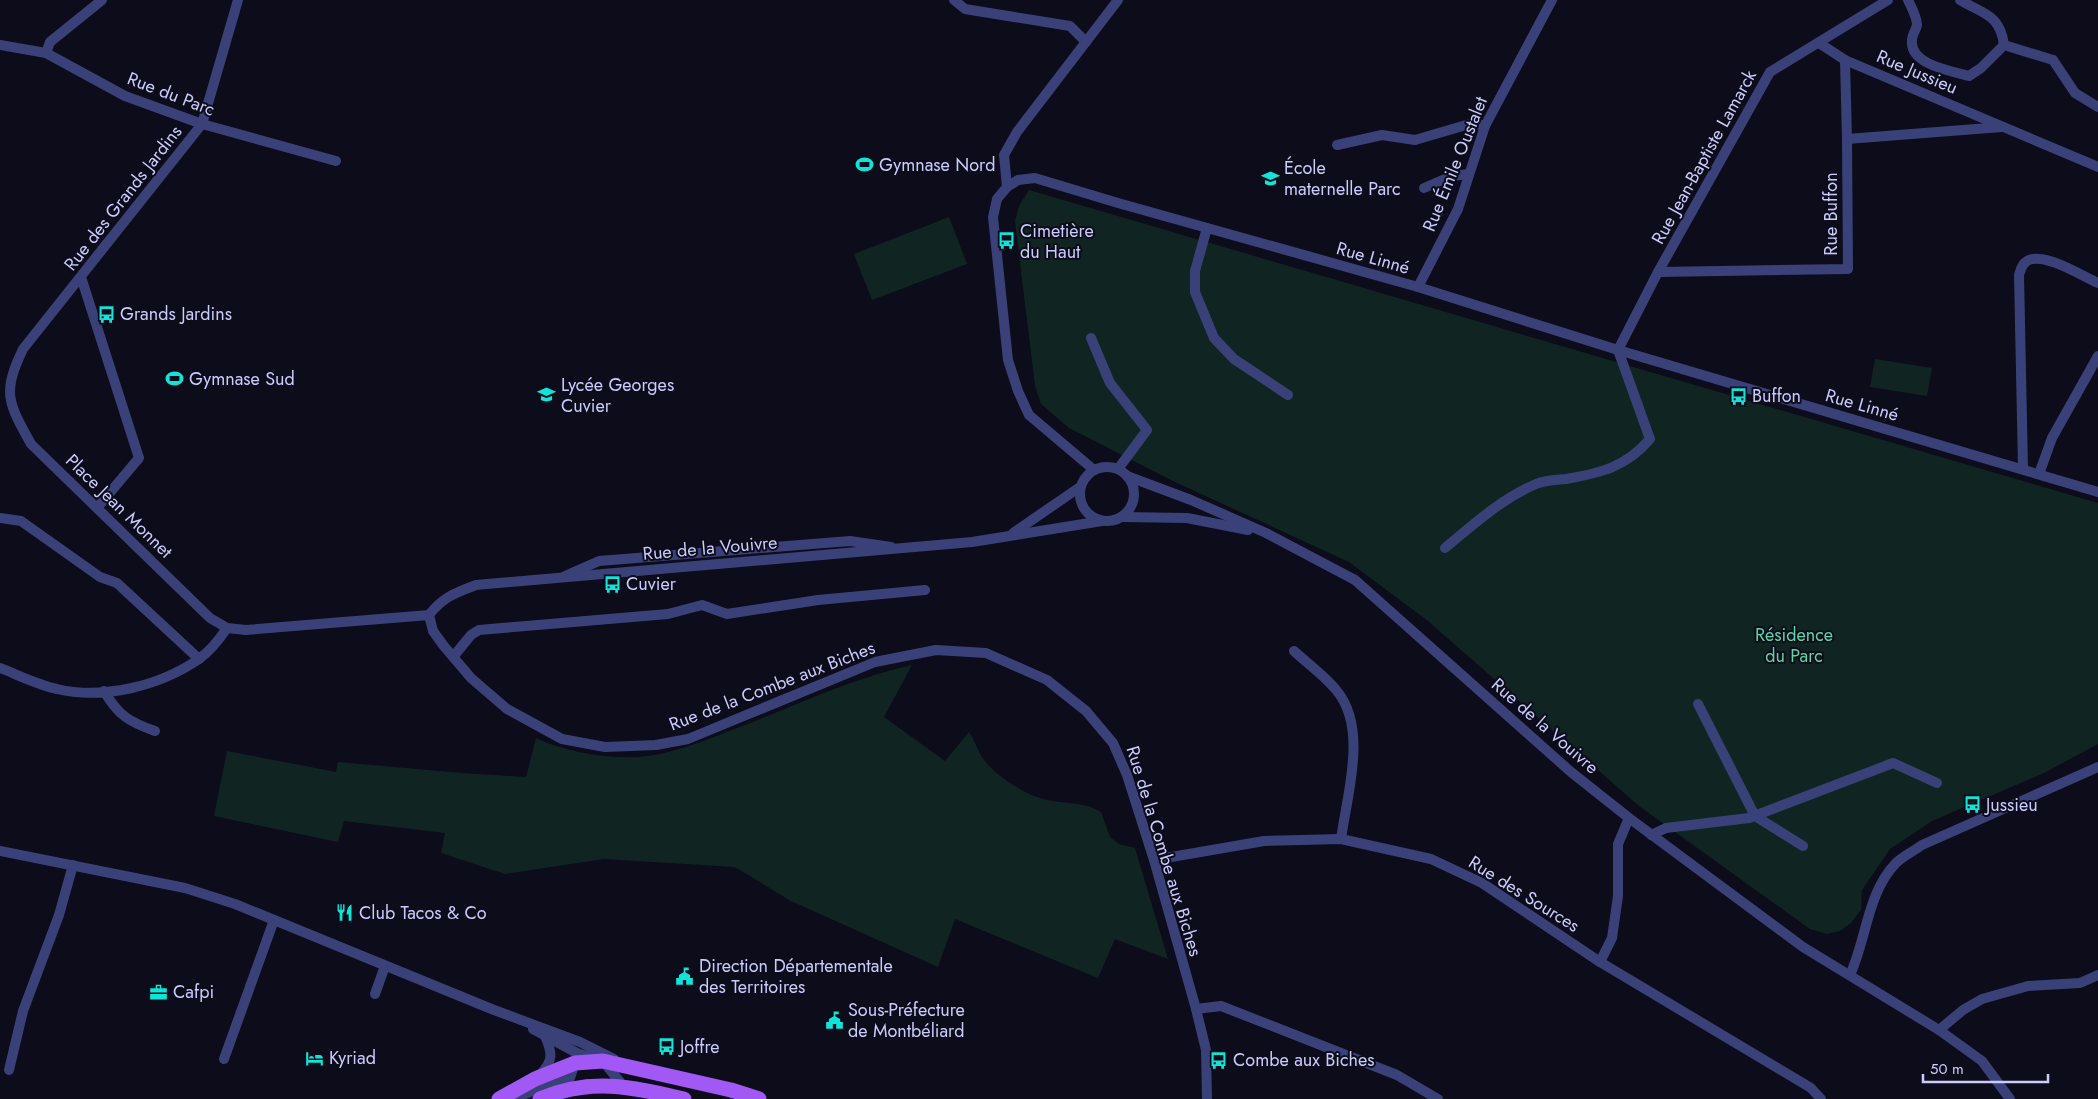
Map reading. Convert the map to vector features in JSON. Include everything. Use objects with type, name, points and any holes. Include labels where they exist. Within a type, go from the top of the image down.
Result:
[{"type":"main road","points":[[499,1099],[576,1058],[631,1066],[731,1090],[760,1099]]},
{"type":"main road","points":[[542,1098],[568,1088],[600,1085],[624,1087],[684,1099]]},
{"type":"street","points":[[46,53],[50,42],[102,0]]},
{"type":"street","name":"Rue des Grands Jardins","points":[[5,393],[23,349],[202,124],[238,0]]},
{"type":"street","points":[[954,0],[965,9],[1070,26],[1086,42]]},
{"type":"street","points":[[1094,470],[1029,415],[1018,391],[1008,360],[993,217],[996,199],[1007,187],[1004,155],[1017,132],[1118,0]]},
{"type":"street","name":"Rue Émile Oustalet","points":[[1418,287],[1458,209],[1485,126],[1552,0]]},
{"type":"street","points":[[1908,0],[1914,12],[1917,26],[1912,39],[1912,48],[1921,60],[1969,76],[1981,68],[2004,45]]},
{"type":"street","points":[[1960,0],[1994,18],[2002,31],[2004,45]]},
{"type":"street","name":"Rue Jean-Baptiste Lamarck","points":[[1618,350],[1658,272],[1770,72],[1883,1]]},
{"type":"street","name":"Rue Jussieu","points":[[1818,43],[1845,60],[2098,167]]},
{"type":"street","name":"Rue du Parc","points":[[0,45],[46,53],[125,96],[202,124],[336,161]]},
{"type":"street","points":[[2004,45],[2053,60],[2075,93],[2098,107]]},
{"type":"street","name":"Rue Buffon","points":[[1658,272],[1848,269],[1845,60]]},
{"type":"street","points":[[1337,145],[1382,135],[1415,140],[1472,123],[1485,126]]},
{"type":"street","name":"Rue Jussieu","points":[[1847,139],[2006,127]]},
{"type":"street","points":[[1424,188],[1452,176],[1469,174]]},
{"type":"street","name":"Rue Linné","points":[[1007,187],[1018,180],[1035,178],[1418,287],[1618,350],[2098,492]]},
{"type":"street","points":[[1207,228],[1195,271],[1195,292],[1214,338],[1234,359],[1288,394]]},
{"type":"street","points":[[2023,469],[2019,275],[2022,265],[2029,260],[2046,259],[2098,284]]},
{"type":"street","points":[[81,277],[139,458],[97,508]]},
{"type":"street","points":[[1091,338],[1110,383],[1148,430],[1123,473]]},
{"type":"street","points":[[1445,548],[1505,499],[1538,483],[1592,475],[1618,466],[1639,452],[1650,439],[1618,350]]},
{"type":"street","points":[[2039,474],[2052,438],[2098,356]]},
{"type":"street","name":"Place Jean Monnet","points":[[5,393],[30,444],[210,618],[227,628]]},
{"type":"street","points":[[1102,467],[1123,473],[1131,482],[1134,497],[1128,511],[1122,517],[1110,522],[1094,518],[1087,513],[1080,496],[1080,487],[1088,474],[1102,467]]},
{"type":"street","name":"Rue de la Vouivre","points":[[1123,473],[1266,533],[1355,580],[1572,772],[1629,818],[1803,948],[1939,1030],[1982,1060],[2010,1099]]},
{"type":"street","name":"Rue de la Vouivre","points":[[1004,537],[1023,528],[1080,487]]},
{"type":"street","name":"Rue de la Vouivre","points":[[1122,517],[1187,518],[1266,533]]},
{"type":"street","points":[[0,518],[21,521],[100,578],[118,583],[199,659]]},
{"type":"street","name":"Rue de la Vouivre","points":[[429,615],[438,603],[448,596],[476,586],[1004,537],[1102,521]]},
{"type":"street","points":[[453,657],[471,635],[479,630],[668,614],[702,605],[727,614],[818,600],[925,590]]},
{"type":"street","points":[[0,668],[57,689],[90,692],[126,690],[173,674],[199,659],[218,641],[227,628],[246,630],[429,615]]},
{"type":"street","name":"Rue de la Combe aux Biches","points":[[429,615],[433,631],[453,657],[471,678],[507,709],[562,739],[605,747],[656,745],[688,739],[875,662],[936,650],[986,653],[1047,680],[1086,711],[1113,743],[1127,775],[1154,860],[1196,1008],[1206,1050],[1206,1099]]},
{"type":"street","points":[[1294,651],[1337,691],[1349,716],[1354,732],[1354,748],[1341,840]]},
{"type":"street","points":[[104,691],[120,714],[134,724],[154,731]]},
{"type":"street","points":[[1698,704],[1755,816],[1803,846]]},
{"type":"street","points":[[1651,835],[1666,828],[1755,816],[1893,763],[1937,783]]},
{"type":"street","points":[[1850,975],[1857,958],[1877,890],[1897,863],[1922,846],[2098,767]]},
{"type":"street","points":[[1600,962],[1612,938],[1618,896],[1618,844],[1629,818]]},
{"type":"street","name":"Rue des Sources","points":[[1154,860],[1264,842],[1341,840],[1431,859],[1482,882],[1600,962],[1811,1088],[1821,1099]]},
{"type":"street","points":[[0,851],[185,888],[235,904],[494,1010],[580,1042],[631,1066]]},
{"type":"street","points":[[9,1070],[22,1011],[59,915],[73,865]]},
{"type":"street","points":[[224,1059],[274,920]]},
{"type":"street","points":[[375,994],[385,966]]},
{"type":"street","points":[[1939,1030],[1963,1010],[1982,999],[2028,986],[2080,983],[2098,975]]},
{"type":"street","points":[[1196,1008],[1222,1006],[1396,1076],[1438,1099]]},
{"type":"street","points":[[494,1010],[545,1036],[576,1058]]},
{"type":"street","points":[[536,1079],[550,1064],[551,1049],[545,1036]]},
{"type":"street","points":[[514,1099],[539,1088],[570,1078],[580,1042]]},
{"type":"street","points":[[603,1061],[624,1087]]},
{"type":"green space","name":"Résidence du Parc","points":[[1029,190],[2098,503],[2098,744],[2044,773],[1932,821],[1890,849],[1862,890],[1861,910],[1851,923],[1840,931],[1827,934],[1810,929],[1639,806],[1428,621],[1349,562],[1173,481],[1069,428],[1041,404],[1035,386],[1015,221],[1019,206]]},
{"type":"green space","points":[[949,217],[967,264],[872,300],[854,254]]},
{"type":"green space","points":[[1875,359],[1932,368],[1927,396],[1870,387]]},
{"type":"green space","points":[[912,665],[884,717],[945,761],[969,732],[984,760],[997,774],[1015,786],[1034,796],[1083,805],[1101,812],[1110,837],[1119,844],[1135,848],[1168,959],[1115,939],[1098,978],[955,919],[938,967],[791,901],[735,867],[604,859],[505,874],[441,853],[445,833],[344,821],[338,842],[214,816],[227,751],[336,772],[338,762],[526,777],[536,738],[586,754],[613,757],[652,755],[677,750],[701,742],[824,693],[868,677]]},
{"type":"place","name":"Gymnase Nord","points":[[865,165]]},
{"type":"place","name":"École maternelle Parc","points":[[1270,178]]},
{"type":"place","name":"Cimetière du Haut","points":[[1006,241]]},
{"type":"place","name":"Grands Jardins","points":[[106,314]]},
{"type":"place","name":"Gymnase Sud","points":[[175,379]]},
{"type":"place","name":"Lycée Georges Cuvier","points":[[547,395]]},
{"type":"place","name":"Buffon","points":[[1738,396]]},
{"type":"place","name":"Cuvier","points":[[612,584]]},
{"type":"place","name":"Jussieu","points":[[1972,805]]},
{"type":"place","name":"Club Tacos & Co","points":[[345,913]]},
{"type":"place","name":"Direction Départementale des Territoires","points":[[685,976]]},
{"type":"place","name":"Cafpi","points":[[159,992]]},
{"type":"place","name":"Sous-Préfecture de Montbéliard","points":[[834,1020]]},
{"type":"place","name":"Joffre","points":[[666,1047]]},
{"type":"place","name":"Kyriad","points":[[315,1058]]},
{"type":"place","name":"Combe aux Biches","points":[[1219,1060]]}]
